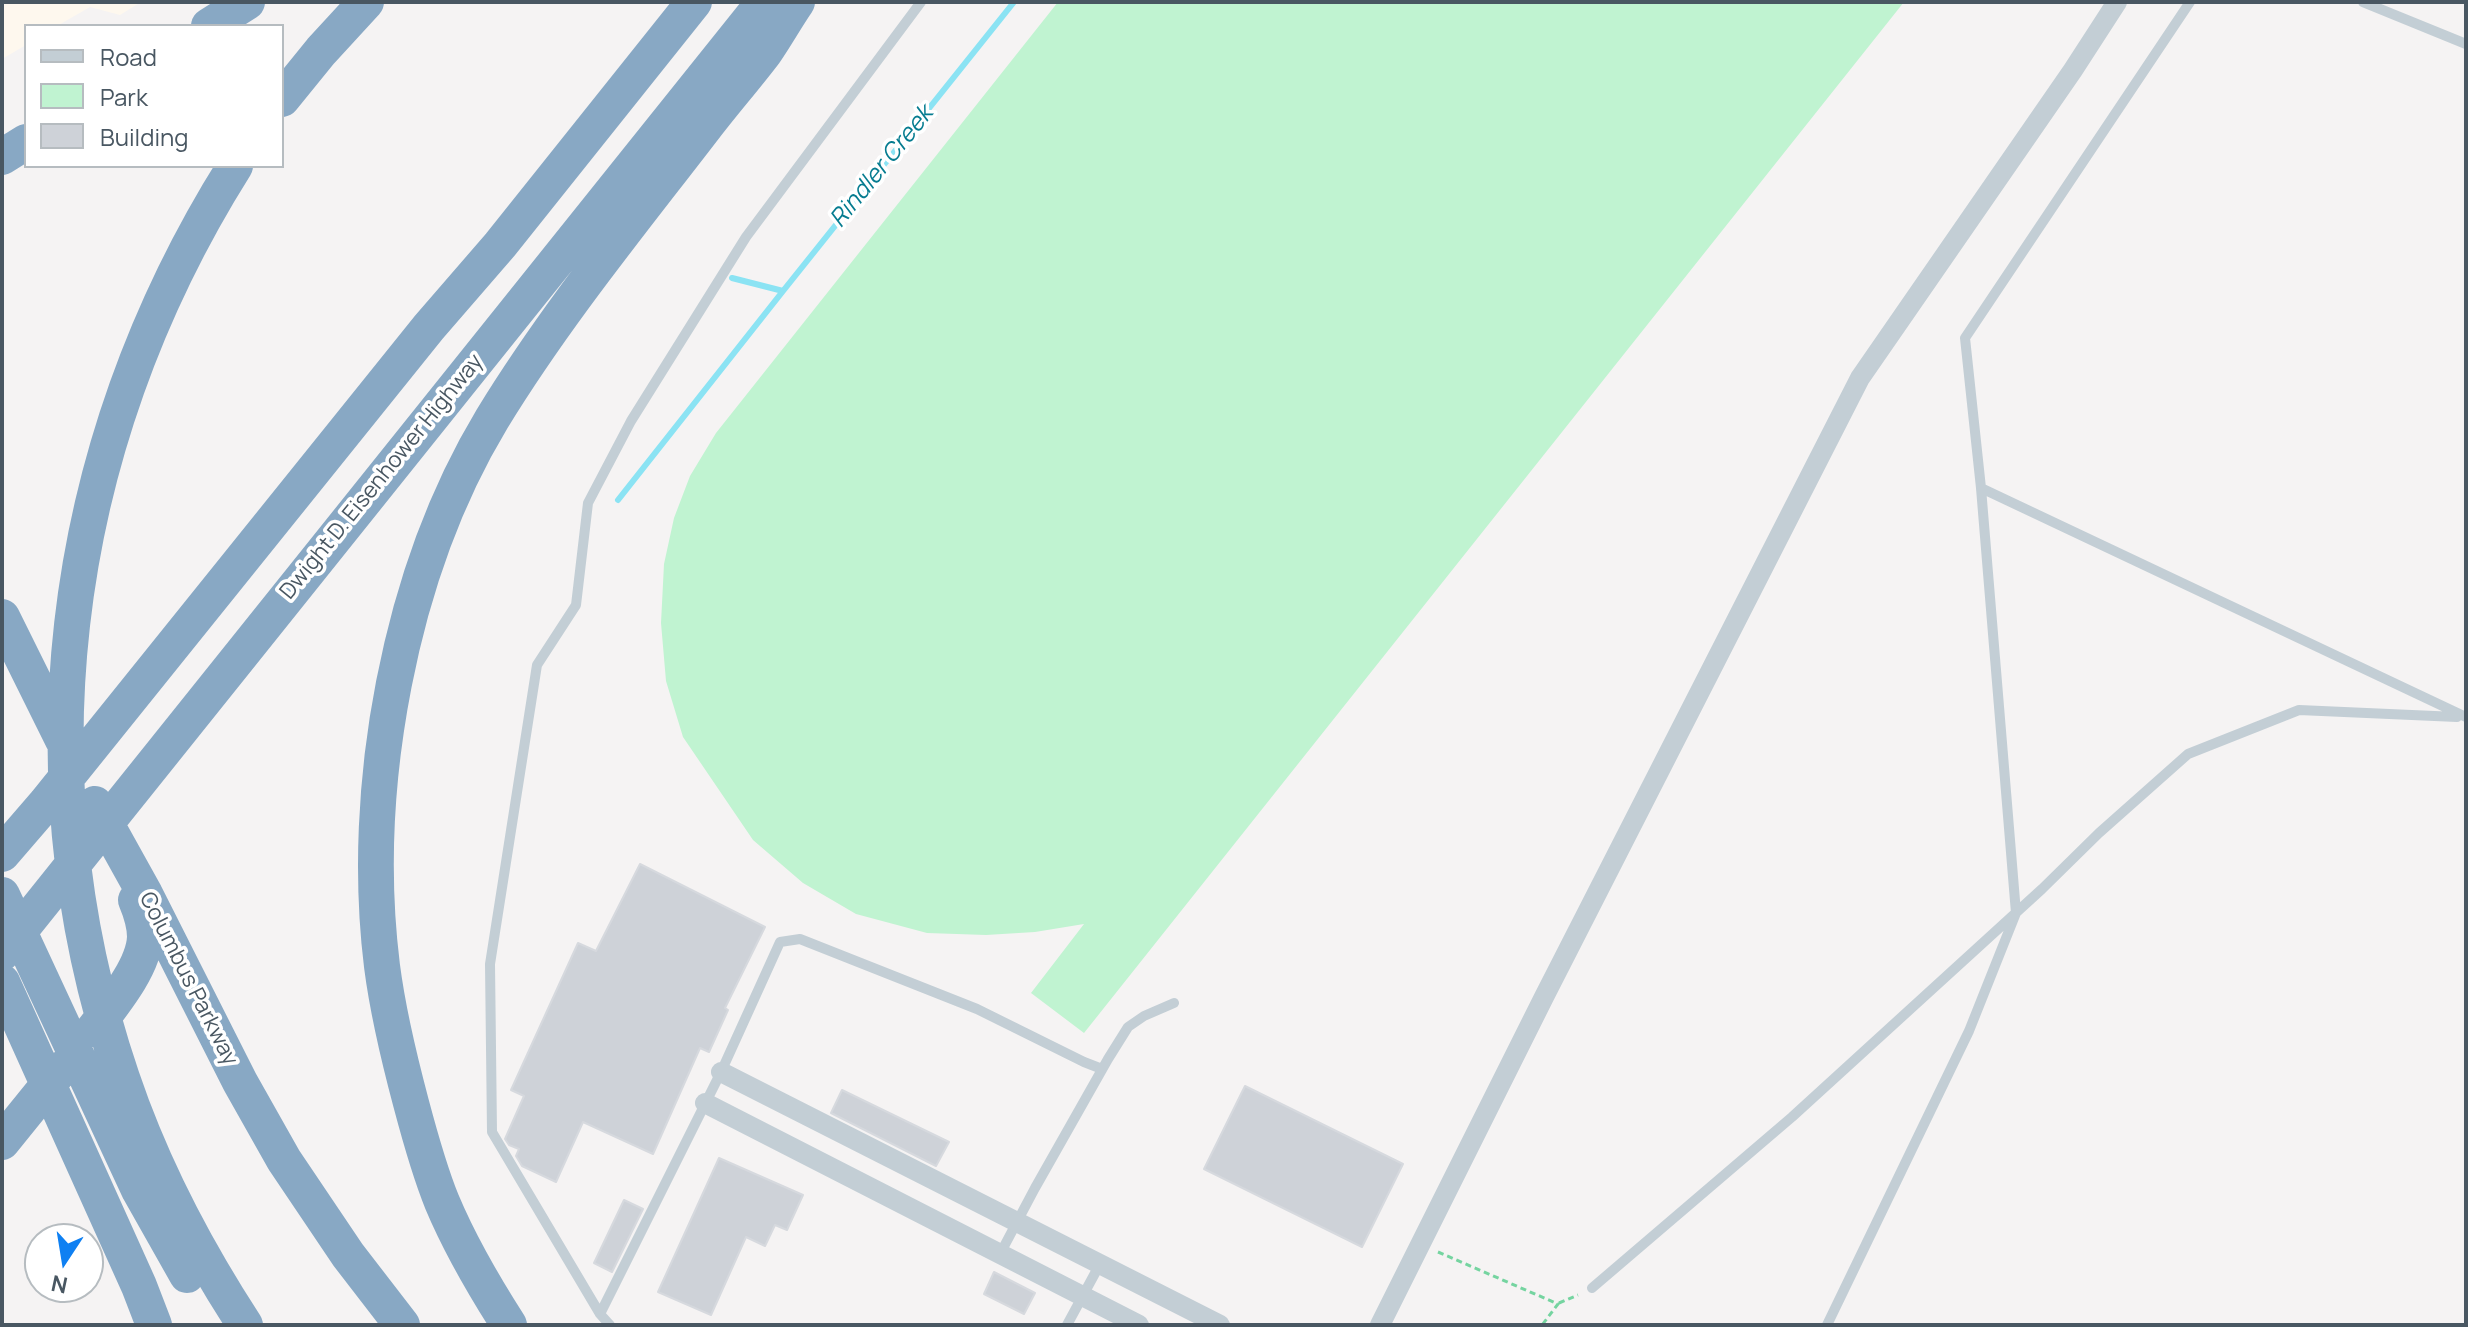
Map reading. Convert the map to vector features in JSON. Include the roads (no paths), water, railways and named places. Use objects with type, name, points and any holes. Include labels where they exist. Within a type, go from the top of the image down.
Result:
[{"type":"highway","points":[[212,24],[247,2]]},
{"type":"highway","points":[[284,97],[366,2]]},
{"type":"highway","points":[[2,854],[419,338],[500,245],[694,2]]},
{"type":"highway","name":"Dwight D. Eisenhower Highway","points":[[2,953],[764,2]]},
{"type":"highway","points":[[509,1325],[472,1264],[438,1192],[412,1105],[389,1007],[379,925],[377,842],[382,768],[399,664],[443,518],[491,420],[571,304],[765,51],[797,2]]},
{"type":"highway","points":[[2,157],[24,143]]},
{"type":"highway","points":[[234,168],[178,267],[127,384],[100,468],[82,551],[71,626],[66,697],[68,805],[75,879],[87,951],[123,1080],[181,1217],[245,1325]]},
{"type":"highway","name":"Columbus Parkway","points":[[2,617],[108,831],[145,894],[240,1082],[284,1160],[333,1234],[402,1325]]},
{"type":"highway","points":[[2,1142],[104,1015],[134,969],[144,946],[145,926],[108,831]]},
{"type":"highway","points":[[2,990],[79,858]]},
{"type":"highway","points":[[2,895],[158,1228],[224,1325]]},
{"type":"highway","points":[[2,982],[154,1325]]},
{"type":"street","points":[[1380,1325],[1564,956],[1860,378],[2117,2]]},
{"type":"street","points":[[721,1072],[1220,1325]]},
{"type":"street","points":[[705,1103],[1139,1325]]},
{"type":"lane","points":[[610,1325],[600,1314],[492,1132],[490,964],[537,665],[576,605],[588,503],[631,421],[746,237],[921,2]]},
{"type":"lane","points":[[1827,1325],[1969,1031],[2016,913],[1981,488],[1965,338],[2190,2]]},
{"type":"lane","points":[[2363,2],[2466,44]]},
{"type":"lane","points":[[1981,488],[2466,718]]},
{"type":"lane","points":[[1592,1288],[1792,1117],[2188,754],[2299,710],[2466,718]]},
{"type":"lane","points":[[600,1314],[721,1072],[780,942],[800,939],[977,1009],[1102,1069]]},
{"type":"lane","points":[[1000,1254],[1128,1027],[1174,1003]]},
{"type":"lane","points":[[1067,1325],[1100,1264]]},
{"type":"waterway","name":"Rindler Creek","points":[[732,278],[783,291],[1014,2]]},
{"type":"waterway","points":[[618,500],[783,291]]}]
